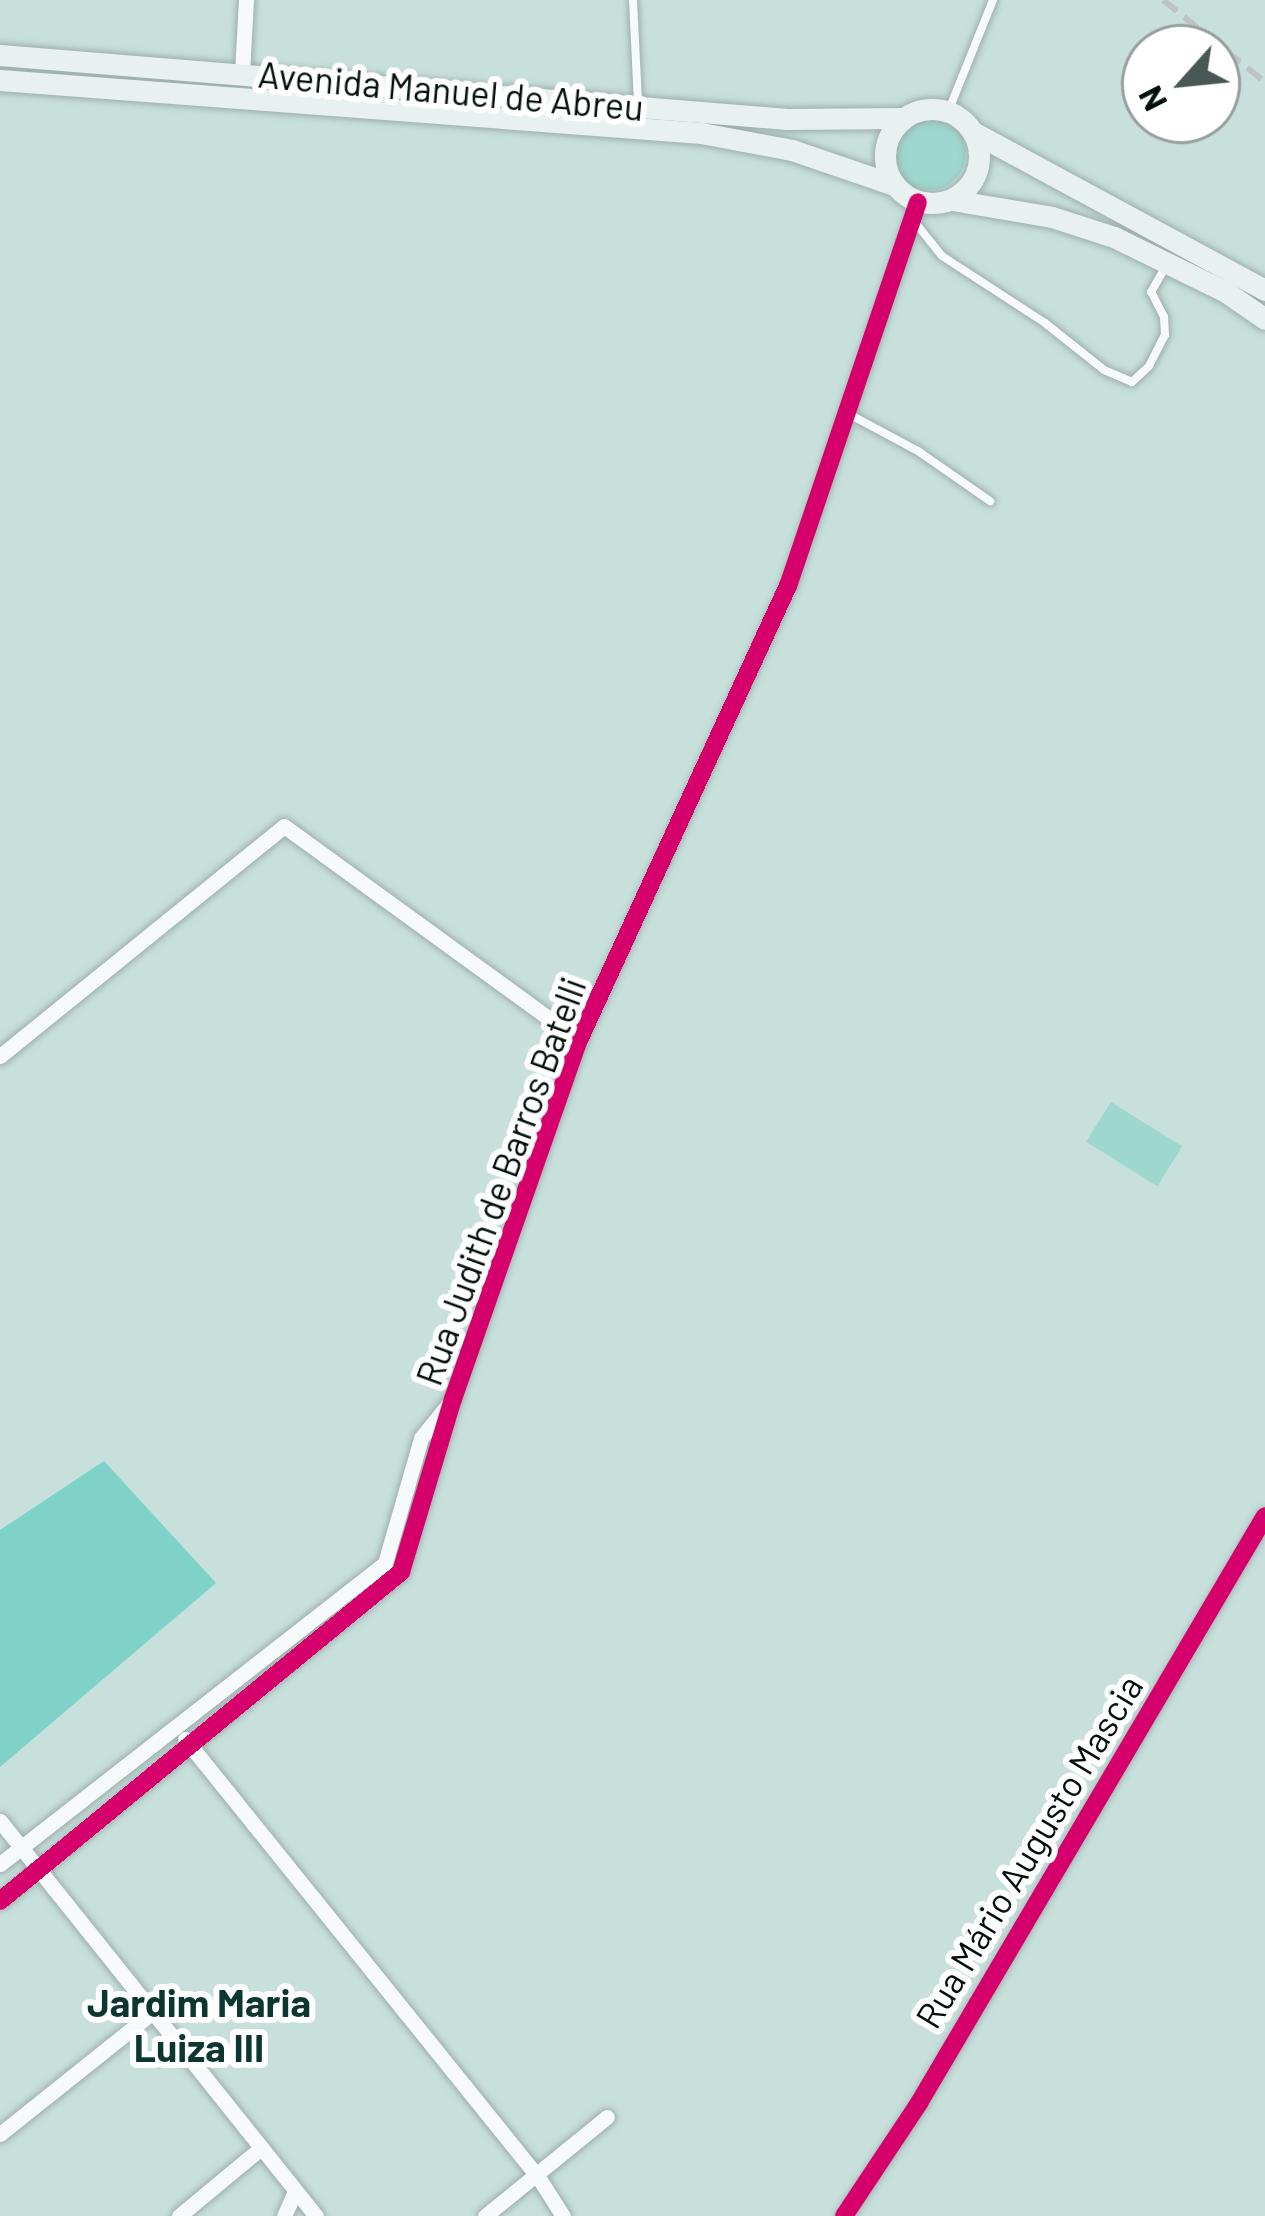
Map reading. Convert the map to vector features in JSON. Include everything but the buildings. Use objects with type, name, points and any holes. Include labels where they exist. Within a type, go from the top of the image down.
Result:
[{"type":"main road","name":"Avenida Manuel de Abreu","points":[[0,55],[787,119],[903,118]]},
{"type":"main road","name":"Avenida Manuel de Abreu","points":[[0,80],[701,133],[792,150],[894,185]]},
{"type":"main road","points":[[1265,290],[973,132],[948,112],[933,109],[903,118],[885,150],[894,185],[916,211],[952,200],[1052,217],[1169,262],[1265,319]]},
{"type":"main road","points":[[952,200],[978,171],[980,151],[973,132]]},
{"type":"street","points":[[242,73],[246,0]]},
{"type":"street","name":"Rua Judith de Barros Batelli","points":[[0,1901],[401,1572],[453,1399],[579,1040],[788,586],[916,211]]},
{"type":"street","points":[[0,1056],[284,826],[579,1040]]},
{"type":"street","name":"Rua Judith de Barros Batelli","points":[[0,1864],[386,1563],[421,1438],[453,1399]]},
{"type":"street","name":"Rua Mário Augusto Mascia","points":[[844,2216],[919,2103],[1265,1516]]},
{"type":"street","points":[[176,1730],[538,2177],[563,2216]]},
{"type":"street","points":[[0,1822],[316,2216]]},
{"type":"street","points":[[0,2134],[153,2012]]},
{"type":"street","points":[[485,2216],[607,2117]]},
{"type":"street","points":[[179,2216],[261,2148]]},
{"type":"street","points":[[284,2216],[295,2191]]},
{"type":"lane","points":[[634,0],[638,106]]},
{"type":"lane","points":[[948,112],[993,0]]},
{"type":"lane","points":[[916,211],[941,256],[1045,323],[1104,370],[1132,382],[1139,380],[1165,335],[1164,317],[1151,292],[1169,262]]},
{"type":"lane","points":[[845,412],[918,451],[990,501]]},
{"type":"green space","points":[[929,116],[955,127],[966,153],[955,179],[929,190],[903,179],[892,153],[903,127]]},
{"type":"green space","points":[[1111,1102],[1182,1147],[1157,1186],[1086,1142]]},
{"type":"shaded area","points":[[104,1461],[216,1583],[0,1767],[0,1530]]},
{"type":"railway","points":[[1163,0],[1265,82]]},
{"type":"cycle path","points":[[0,1901],[401,1572],[453,1399],[579,1040],[788,586],[918,202]]},
{"type":"cycle path","points":[[844,2216],[919,2103],[1265,1516]]},
{"type":"district","name":"Jardim Maria Luiza III","points":[[199,2026]]}]
